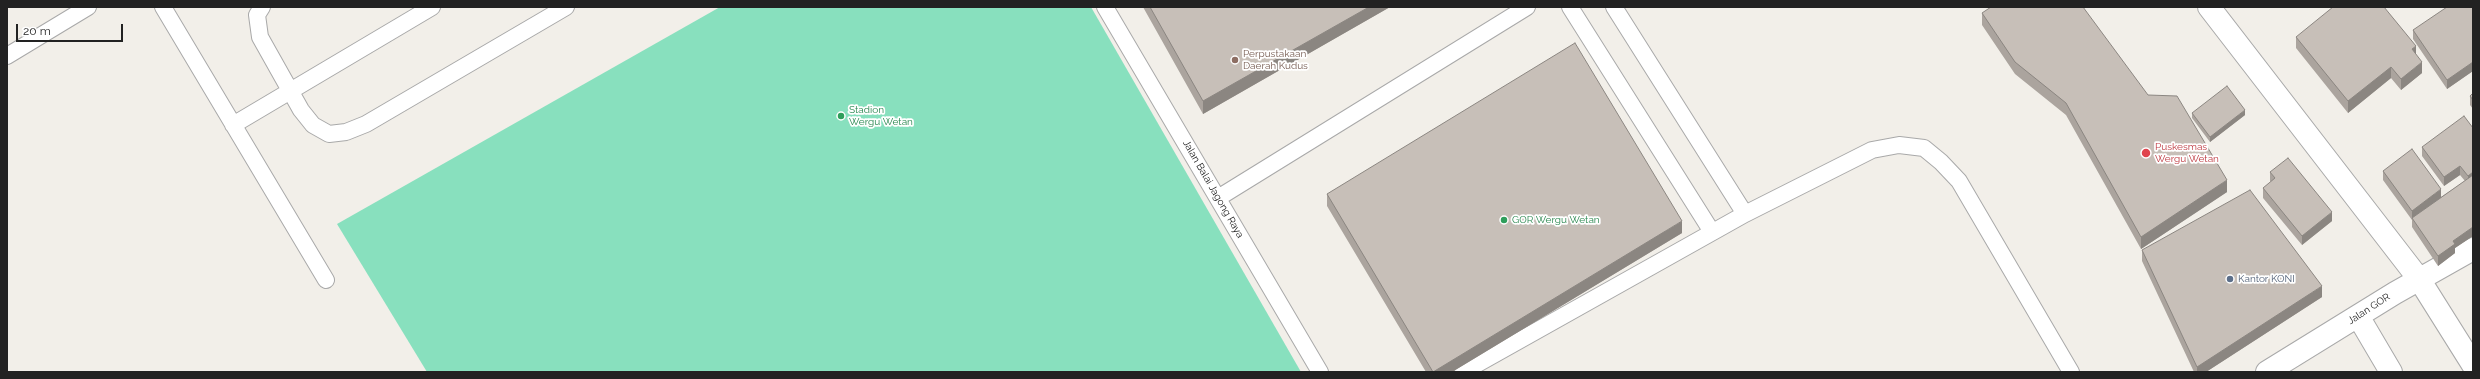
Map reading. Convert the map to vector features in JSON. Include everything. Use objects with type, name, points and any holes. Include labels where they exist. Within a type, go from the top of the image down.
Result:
[{"type":"street","points":[[2209,7],[2418,279],[2473,365]]},
{"type":"street","name":"Jalan GOR","points":[[2267,372],[2418,279],[2473,249]]},
{"type":"street","points":[[2358,316],[2391,372]]},
{"type":"lane","points":[[7,56],[88,7]]},
{"type":"lane","points":[[162,7],[326,280]]},
{"type":"lane","points":[[262,7],[257,15],[260,37],[301,110],[313,125],[329,134],[346,132],[366,124],[566,7]]},
{"type":"lane","points":[[233,125],[432,7]]},
{"type":"lane","name":"Jalan Balai Jagong Raya","points":[[1105,7],[1320,372]]},
{"type":"lane","points":[[1218,198],[1527,7]]},
{"type":"lane","points":[[1570,7],[1712,232]]},
{"type":"lane","points":[[1614,7],[1745,214]]},
{"type":"lane","points":[[1463,372],[1745,214],[1872,150],[1899,145],[1924,148],[1941,162],[1959,181],[2071,372]]},
{"type":"green space","name":"Stadion Wergu Wetan","points":[[720,7],[1091,7],[1301,372],[427,372],[337,224]]},
{"type":"building","name":"Perpustakaan Daerah Kudus","points":[[1150,7],[1369,7],[1203,101]]},
{"type":"building","name":"Puskesmas Wergu Wetan","points":[[1991,7],[2083,7],[2148,95],[2177,96],[2227,180],[2141,237],[2066,103],[2015,62],[1982,13]]},
{"type":"building","points":[[2333,7],[2384,7],[2416,46],[2412,49],[2422,62],[2401,79],[2391,67],[2348,101],[2296,37]]},
{"type":"building","points":[[2447,7],[2473,7],[2473,62],[2447,80],[2413,30]]},
{"type":"building","name":"GOR Wergu Wetan","points":[[1575,43],[1682,221],[1433,372],[1327,194]]},
{"type":"building","points":[[2227,86],[2245,110],[2210,137],[2192,113]]},
{"type":"building","points":[[2473,93],[2473,100],[2470,96]]},
{"type":"building","points":[[2464,116],[2473,128],[2473,172],[2468,176],[2460,166],[2444,177],[2422,147]]},
{"type":"building","points":[[2412,149],[2441,189],[2412,211],[2383,171]]},
{"type":"building","points":[[2288,158],[2332,212],[2302,236],[2263,188],[2275,178],[2270,172]]},
{"type":"building","points":[[2473,175],[2473,227],[2453,241],[2455,244],[2438,256],[2412,218]]},
{"type":"building","name":"Kantor KONI","points":[[2250,190],[2322,286],[2197,367],[2142,250]]},
{"type":"place","name":"Perpustakaan Daerah Kudus","points":[[1235,60]]},
{"type":"place","name":"Stadion Wergu Wetan","points":[[841,116]]},
{"type":"place","name":"Puskesmas Wergu Wetan","points":[[2146,153]]},
{"type":"place","name":"GOR Wergu Wetan","points":[[1504,220]]},
{"type":"place","name":"Kantor KONI","points":[[2230,279]]}]
